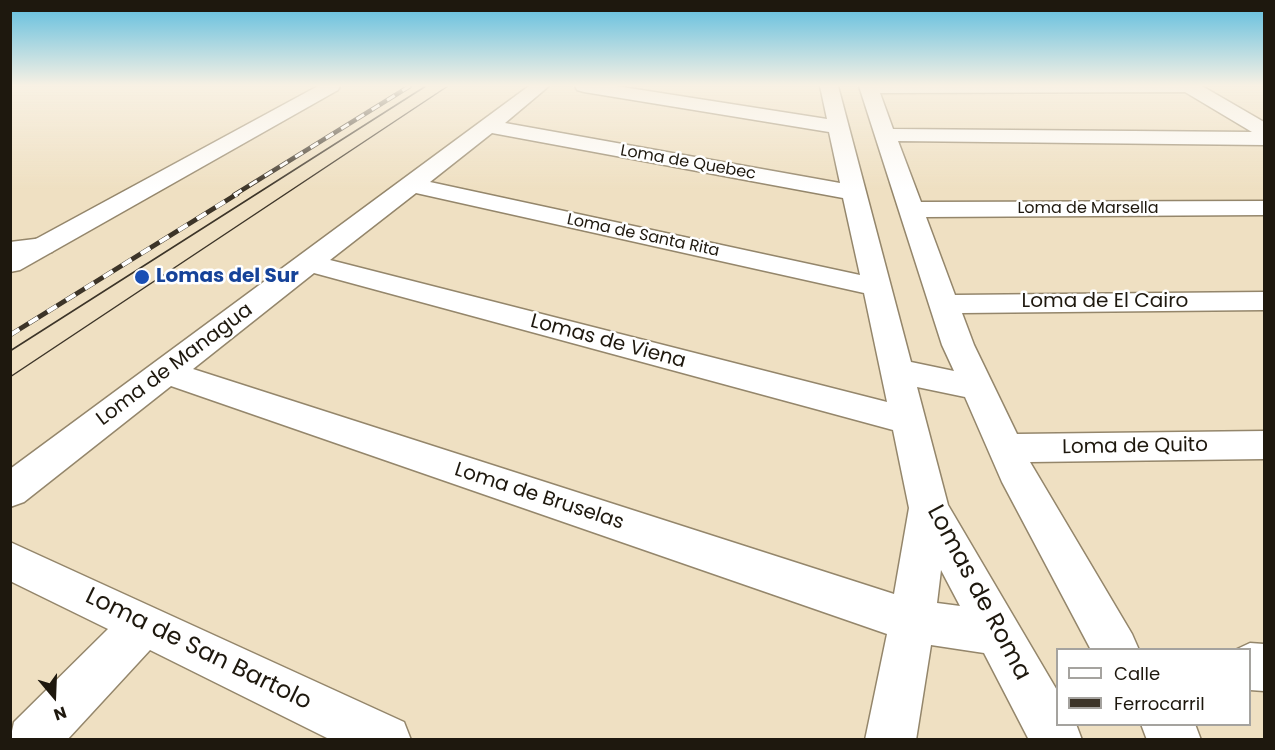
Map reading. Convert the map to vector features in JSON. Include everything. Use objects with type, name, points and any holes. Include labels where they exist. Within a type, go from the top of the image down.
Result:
[{"type":"street","points":[[10,264],[262,121]]},
{"type":"street","name":"Loma de Managua","points":[[10,491],[494,121]]},
{"type":"street","points":[[802,121],[839,127]]},
{"type":"street","name":"Lomas de Roma","points":[[838,121],[929,508],[1057,740]]},
{"type":"street","points":[[880,121],[958,345],[1021,482],[1115,648]]},
{"type":"street","points":[[1248,121],[1264,131]]},
{"type":"street","name":"Loma de Quebec","points":[[487,126],[854,193]]},
{"type":"street","points":[[885,135],[1264,139]]},
{"type":"street","name":"Loma de Santa Rita","points":[[410,184],[876,287]]},
{"type":"street","name":"Loma de Marsella","points":[[912,210],[1264,208]]},
{"type":"street","points":[[10,250],[43,246]]},
{"type":"street","name":"Lomas de Viena","points":[[308,263],[908,421]]},
{"type":"street","name":"Loma de El Cairo","points":[[945,304],[1264,301]]},
{"type":"street","points":[[897,371],[978,388]]},
{"type":"street","name":"Loma de Bruselas","points":[[166,372],[912,621],[998,633]]},
{"type":"street","name":"Loma de Quito","points":[[1006,448],[1264,446]]},
{"type":"street","points":[[890,740],[912,621],[929,508]]},
{"type":"street","name":"Loma de San Bartolo","points":[[10,560],[379,738]]},
{"type":"street","points":[[32,740],[144,624]]},
{"type":"street","points":[[1167,726],[1176,740]]},
{"type":"tram line","points":[[10,351],[371,121]]},
{"type":"tram line","points":[[10,377],[395,121]]},
{"type":"railway","points":[[234,195],[353,121]]},
{"type":"railway","points":[[10,335],[237,194]]},
{"type":"place","name":"Lomas del Sur","points":[[142,277]]}]
